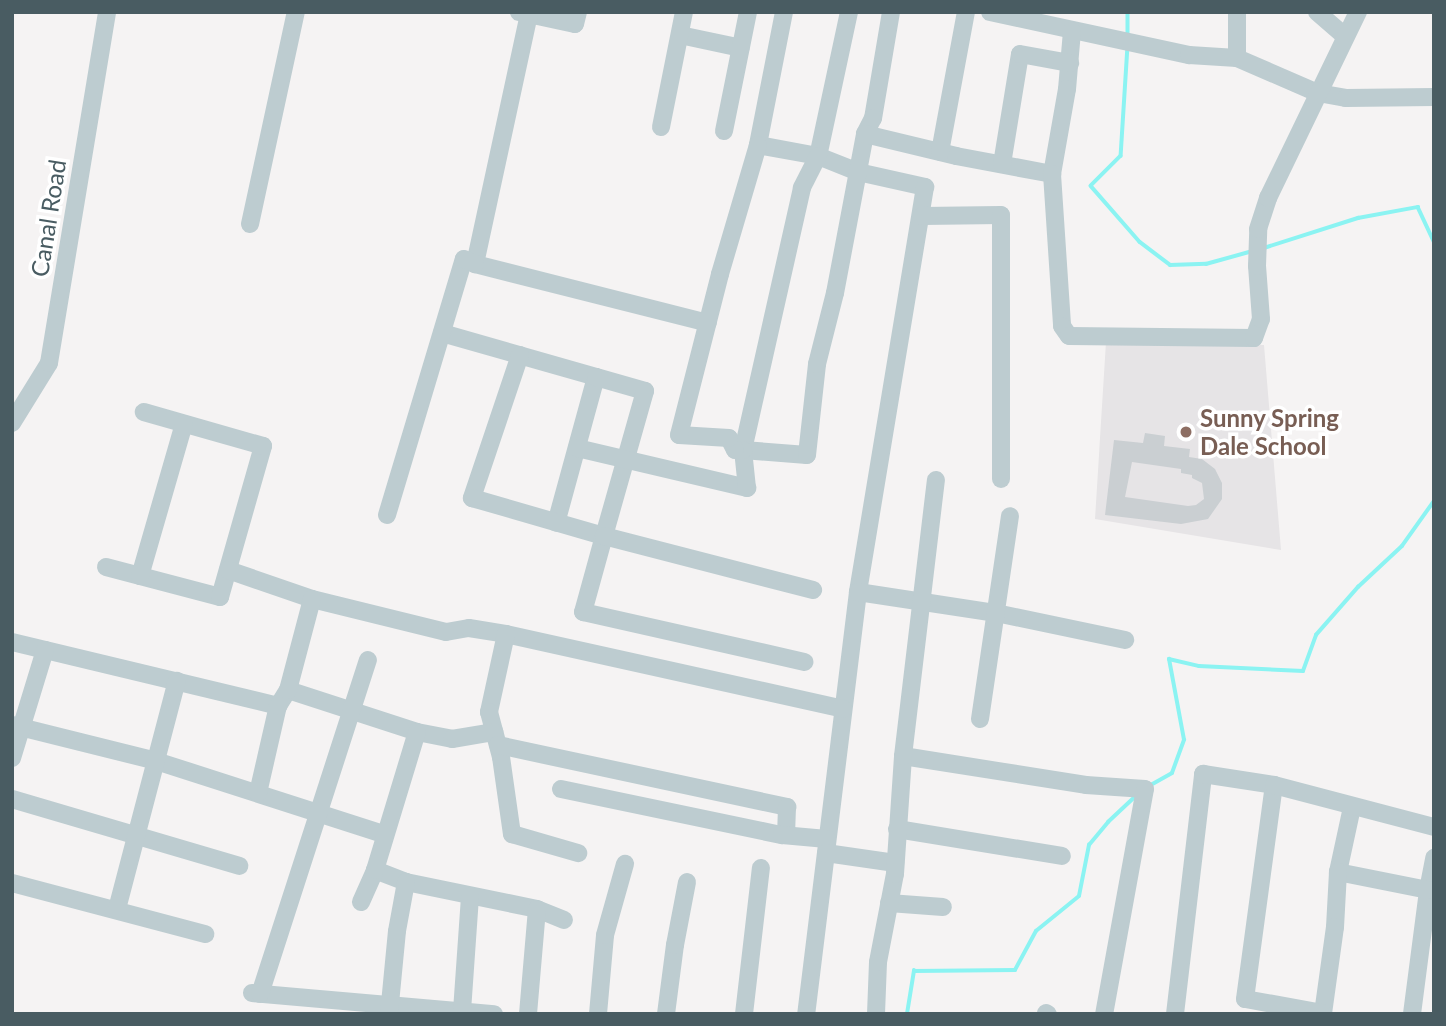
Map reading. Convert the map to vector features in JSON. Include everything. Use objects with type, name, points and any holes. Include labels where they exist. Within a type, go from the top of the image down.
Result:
[{"type":"street","name":"Canal Road","points":[[12,422],[49,363],[107,12]]},
{"type":"street","points":[[250,224],[296,12]]},
{"type":"street","points":[[475,264],[524,13],[575,24],[578,12]]},
{"type":"street","points":[[661,127],[684,12]]},
{"type":"street","points":[[724,131],[748,12]]},
{"type":"street","points":[[784,12],[758,145],[679,435],[729,438],[735,450],[807,456],[817,364],[835,293],[866,134],[873,118],[891,12]]},
{"type":"street","points":[[577,448],[747,488],[743,450],[802,188],[818,156],[849,12]]},
{"type":"street","points":[[940,152],[966,12]]},
{"type":"street","points":[[990,12],[1189,55],[1237,58],[1318,93],[1346,98],[1434,97]]},
{"type":"street","points":[[1237,12],[1237,58]]},
{"type":"street","points":[[1317,12],[1345,36]]},
{"type":"street","points":[[1072,31],[1070,64],[1052,174],[1062,326],[1069,336],[1254,338],[1261,319],[1256,266],[1258,229],[1268,198],[1357,12]]},
{"type":"street","points":[[680,35],[741,48]]},
{"type":"street","points":[[1002,164],[1020,54],[1070,64]]},
{"type":"street","points":[[866,134],[1052,174]]},
{"type":"street","points":[[758,145],[818,156],[858,172],[925,187],[858,592],[806,1014]]},
{"type":"street","points":[[922,216],[1001,215],[1001,479]]},
{"type":"street","points":[[387,515],[464,259],[708,323]]},
{"type":"street","points":[[442,333],[645,391],[583,612],[804,662]]},
{"type":"street","points":[[520,355],[472,498],[604,536],[813,590]]},
{"type":"street","points":[[556,523],[596,377]]},
{"type":"street","points":[[106,567],[220,597],[262,446],[144,412]]},
{"type":"street","points":[[140,576],[184,424]]},
{"type":"street","points":[[876,1014],[878,962],[895,863],[903,756],[936,480]]},
{"type":"street","points":[[980,719],[1010,516]]},
{"type":"street","points":[[228,570],[312,599],[446,632],[469,628],[506,634],[843,709]]},
{"type":"street","points":[[858,592],[996,613],[1125,640]]},
{"type":"street","points":[[258,793],[278,706],[288,690],[312,599]]},
{"type":"street","points":[[506,634],[489,712],[512,834],[578,853]]},
{"type":"street","points":[[12,642],[278,706]]},
{"type":"street","points":[[12,758],[17,726],[45,650]]},
{"type":"street","points":[[368,660],[320,813],[256,993],[390,1009],[494,1014]]},
{"type":"street","points":[[117,909],[177,681]]},
{"type":"street","points":[[288,690],[417,732],[452,739],[496,738],[787,807],[786,835]]},
{"type":"street","points":[[17,726],[156,761],[384,834]]},
{"type":"street","points":[[361,902],[375,870],[417,732]]},
{"type":"street","points":[[903,756],[1086,785],[1145,789],[1104,1014]]},
{"type":"street","points":[[1175,1014],[1203,774],[1274,785],[1434,827]]},
{"type":"street","points":[[1274,785],[1244,1007],[1326,1013],[1338,872],[1352,807]]},
{"type":"street","points":[[561,789],[786,835],[895,863]]},
{"type":"street","points":[[12,799],[239,866]]},
{"type":"street","points":[[897,829],[1062,856]]},
{"type":"street","points":[[1412,1014],[1434,858]]},
{"type":"street","points":[[598,1014],[606,934],[625,864]]},
{"type":"street","points":[[744,1014],[761,868]]},
{"type":"street","points":[[375,870],[406,883],[537,909],[564,920]]},
{"type":"street","points":[[1338,872],[1428,890]]},
{"type":"street","points":[[667,1014],[674,945],[687,882]]},
{"type":"street","points":[[12,883],[205,934]]},
{"type":"street","points":[[390,1009],[397,931],[406,883]]},
{"type":"street","points":[[462,1011],[470,896]]},
{"type":"street","points":[[889,903],[943,907]]},
{"type":"street","points":[[528,1014],[537,909]]},
{"type":"shaded area","name":"Sunny Spring Dale School","points":[[1106,342],[1264,345],[1281,550],[1095,519]]},
{"type":"building","points":[[1145,433],[1165,436],[1164,446],[1190,449],[1189,457],[1202,459],[1215,469],[1222,483],[1222,499],[1208,519],[1181,524],[1105,515],[1114,440],[1143,443]],"holes":[[[1132,462],[1181,469],[1181,473],[1192,475],[1192,478],[1202,483],[1204,499],[1196,505],[1125,497]]]},
{"type":"waterway","points":[[1128,12],[1128,35]]},
{"type":"waterway","points":[[1128,46],[1121,156],[1091,186],[1140,242],[1170,265],[1206,264],[1253,251]]},
{"type":"waterway","points":[[1264,248],[1358,218],[1418,207],[1434,241]]},
{"type":"waterway","points":[[1149,786],[1172,773],[1184,740],[1169,659],[1199,666],[1303,671],[1316,635],[1358,587],[1402,546],[1434,501]]},
{"type":"waterway","points":[[907,1014],[914,971],[1015,970],[1036,931],[1079,896],[1089,845],[1108,822],[1137,795]]},
{"type":"place","name":"Sunny Spring Dale School","points":[[1186,432]]}]
